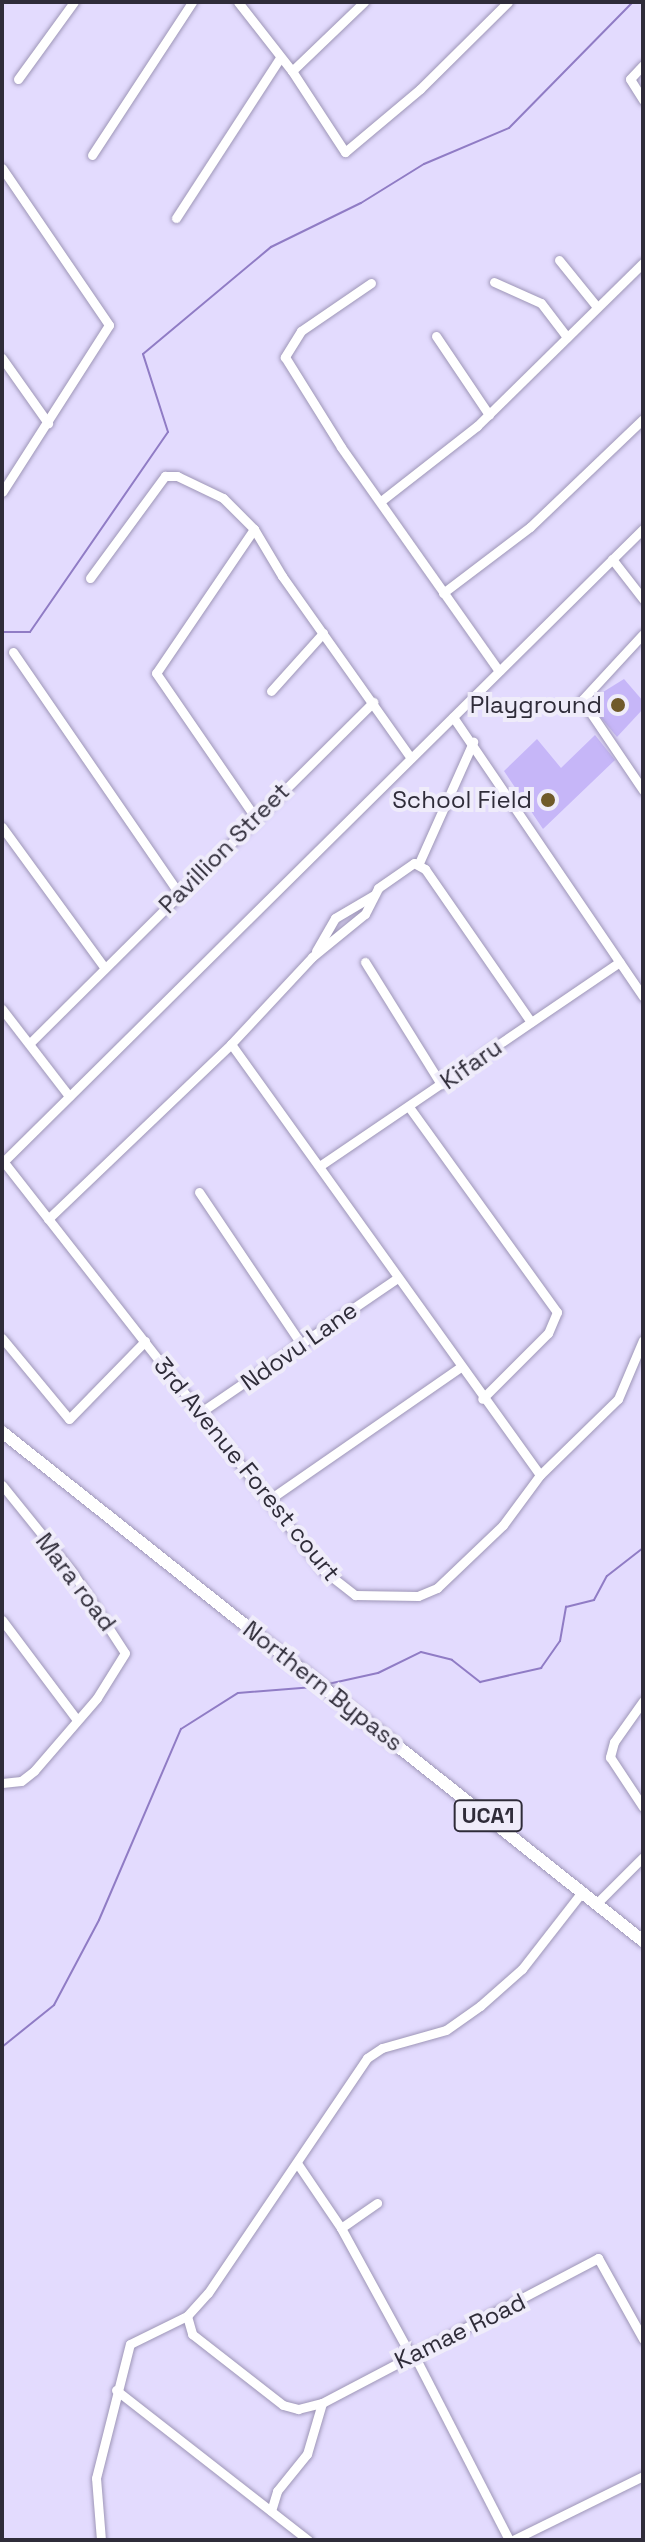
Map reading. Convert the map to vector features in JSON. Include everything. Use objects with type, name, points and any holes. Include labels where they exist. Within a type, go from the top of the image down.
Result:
[{"type":"main road","name":"Northern Bypass","points":[[2,1432],[643,1941]]},
{"type":"street","points":[[18,79],[74,2]]},
{"type":"street","points":[[92,155],[192,2]]},
{"type":"street","points":[[238,2],[292,71],[345,152],[420,89],[508,2]]},
{"type":"street","points":[[292,71],[364,2]]},
{"type":"street","points":[[176,218],[280,58]]},
{"type":"street","points":[[643,65],[630,79],[643,100]]},
{"type":"street","points":[[2,168],[109,325],[2,492]]},
{"type":"street","points":[[559,260],[597,307]]},
{"type":"street","points":[[381,501],[489,415],[643,263]]},
{"type":"street","points":[[494,282],[541,303],[567,337]]},
{"type":"street","points":[[371,283],[301,331],[285,357],[499,671]]},
{"type":"street","points":[[436,336],[489,415]]},
{"type":"street","points":[[2,358],[48,423]]},
{"type":"street","points":[[443,593],[530,527],[643,419]]},
{"type":"street","points":[[90,578],[169,475],[223,498],[254,529],[411,758]]},
{"type":"street","points":[[254,529],[156,673],[255,817]]},
{"type":"street","points":[[3,1162],[643,529]]},
{"type":"street","points":[[612,559],[643,599]]},
{"type":"street","points":[[271,691],[323,633]]},
{"type":"street","points":[[643,634],[582,700],[643,790]]},
{"type":"street","points":[[13,652],[178,892]]},
{"type":"street","name":"Pavillion Street","points":[[30,1043],[178,892],[373,702]]},
{"type":"street","points":[[453,717],[473,742],[643,997]]},
{"type":"street","points":[[48,1219],[231,1044],[312,957],[365,914],[374,895],[389,878],[419,863],[473,742]]},
{"type":"street","points":[[2,827],[104,967]]},
{"type":"street","points":[[419,863],[531,1022]]},
{"type":"street","points":[[312,957],[335,918],[374,895]]},
{"type":"street","points":[[365,962],[441,1084]]},
{"type":"street","name":"Kifaru","points":[[321,1165],[620,962]]},
{"type":"street","points":[[3,1013],[30,1043],[69,1096]]},
{"type":"street","points":[[231,1044],[321,1165],[459,1368],[540,1475]]},
{"type":"street","points":[[409,1107],[557,1312],[548,1333],[482,1399]]},
{"type":"street","name":"3rd Avenue Forest court","points":[[3,1162],[270,1499],[344,1590],[355,1595],[418,1596],[437,1588],[503,1525],[540,1475],[618,1399],[643,1340]]},
{"type":"street","points":[[199,1192],[302,1345]]},
{"type":"street","name":"Ndovu Lane","points":[[201,1412],[396,1279]]},
{"type":"street","points":[[2,1338],[69,1419],[145,1341]]},
{"type":"street","points":[[270,1499],[459,1368]]},
{"type":"street","name":"Mara road","points":[[2,1485],[124,1648],[117,1672],[77,1720]]},
{"type":"street","points":[[2,1620],[77,1720],[34,1771],[21,1781],[2,1783]]},
{"type":"street","points":[[643,1701],[614,1742],[610,1757],[643,1807]]},
{"type":"street","points":[[596,1904],[643,1857]]},
{"type":"street","points":[[101,2540],[96,2478],[116,2390],[134,2339],[187,2316],[297,2163],[367,2058],[382,2048],[446,2030],[480,2006],[522,1969],[582,1892]]},
{"type":"street","points":[[297,2163],[341,2228],[412,2353],[511,2540],[643,2476]]},
{"type":"street","points":[[341,2228],[377,2203]]},
{"type":"street","name":"Kamae Road","points":[[322,2403],[412,2353],[598,2258],[643,2339]]},
{"type":"street","points":[[187,2316],[192,2334],[283,2405],[298,2409],[322,2403]]},
{"type":"street","points":[[116,2390],[308,2540]]},
{"type":"street","points":[[271,2511],[277,2491],[307,2454],[322,2403]]},
{"type":"shaded area","name":"Playground","points":[[624,679],[643,701],[643,709],[617,737],[593,708],[595,697]]},
{"type":"shaded area","name":"School Field","points":[[595,735],[615,760],[543,829],[504,771],[537,739],[561,768]]},
{"type":"waterway","points":[[2,632],[30,632],[168,432],[143,354],[271,247],[361,203],[424,164],[509,128],[633,2]]},
{"type":"waterway","points":[[328,1684],[378,1673],[421,1652],[452,1660],[480,1682],[541,1668],[560,1641],[566,1607],[594,1600],[607,1576],[643,1548]]},
{"type":"waterway","points":[[2,2047],[54,2005],[99,1920],[181,1729],[238,1693],[314,1687]]},
{"type":"place","name":"Playground","points":[[618,705]]},
{"type":"place","name":"School Field","points":[[548,800]]}]
